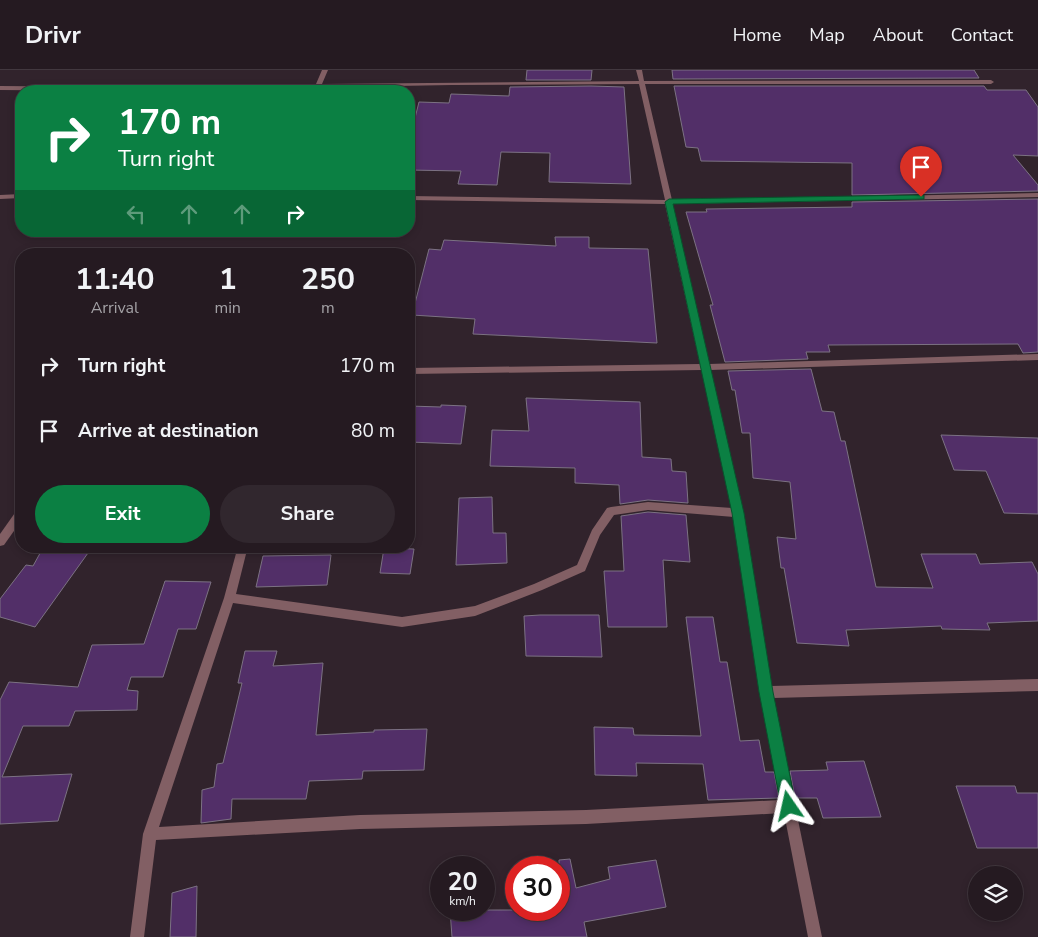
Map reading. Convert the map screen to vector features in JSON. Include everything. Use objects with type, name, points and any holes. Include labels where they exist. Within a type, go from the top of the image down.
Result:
[{"type":"street","points":[[319,84],[325,70]]},
{"type":"street","points":[[640,70],[641,83],[738,513],[766,692],[815,937]]},
{"type":"street","points":[[281,85],[991,82]]},
{"type":"street","points":[[0,88],[15,88]]},
{"type":"street","points":[[415,198],[669,202],[1038,195]]},
{"type":"street","points":[[0,196],[15,196]]},
{"type":"street","points":[[415,371],[706,367],[1038,357]]},
{"type":"street","points":[[229,598],[402,622],[475,611],[581,568],[596,533],[611,511],[648,506],[738,513]]},
{"type":"street","points":[[0,542],[15,521]]},
{"type":"street","points":[[137,937],[150,834],[229,598],[241,553]]},
{"type":"street","points":[[766,692],[1038,685]]},
{"type":"street","points":[[150,834],[360,822],[586,817],[789,806]]},
{"type":"building","points":[[527,70],[592,70],[591,80],[526,80]]},
{"type":"building","points":[[672,70],[974,70],[979,78],[673,79]]},
{"type":"building","points":[[674,86],[984,86],[987,90],[1026,90],[1038,107],[1038,156],[1013,155],[1038,185],[1038,191],[852,195],[852,163],[701,161],[698,148],[686,147]]},
{"type":"building","points":[[510,87],[624,87],[631,184],[549,182],[550,153],[501,152],[497,185],[458,184],[461,171],[415,170],[415,118],[419,102],[449,103],[451,94],[509,96]]},
{"type":"building","points":[[1038,199],[1038,352],[1023,353],[1018,344],[828,345],[830,352],[806,352],[808,359],[725,362],[710,305],[713,305],[686,212],[707,212],[706,209],[852,207],[852,202]]},
{"type":"building","points":[[555,237],[589,237],[589,248],[648,249],[657,343],[473,334],[475,319],[415,315],[415,303],[429,249],[441,250],[444,240],[556,246]]},
{"type":"building","points":[[811,369],[822,411],[834,412],[841,441],[845,441],[876,587],[933,588],[921,554],[976,554],[980,564],[1032,562],[1038,574],[1038,621],[987,623],[990,630],[942,629],[941,626],[846,630],[849,646],[797,643],[784,568],[781,568],[777,537],[796,539],[790,482],[753,478],[750,433],[742,433],[735,390],[732,390],[728,371]]},
{"type":"building","points":[[526,398],[640,402],[642,457],[671,459],[672,471],[686,472],[688,503],[648,500],[620,504],[619,485],[575,483],[575,468],[490,466],[492,430],[529,431]]},
{"type":"building","points":[[441,405],[466,406],[461,444],[415,442],[415,406],[441,407]]},
{"type":"building","points":[[941,435],[1038,438],[1038,514],[1004,513],[986,471],[954,470]]},
{"type":"building","points":[[492,497],[493,533],[506,533],[507,563],[456,565],[459,498]]},
{"type":"building","points":[[648,512],[686,515],[690,562],[663,560],[667,627],[608,627],[604,571],[624,571],[621,516]]},
{"type":"building","points":[[40,553],[88,553],[35,627],[0,617],[0,599],[26,565],[33,566]]},
{"type":"building","points":[[383,553],[413,553],[410,574],[380,573]]},
{"type":"building","points":[[331,555],[327,585],[256,587],[263,556]]},
{"type":"building","points":[[165,581],[211,582],[196,629],[178,629],[163,677],[131,677],[127,690],[138,691],[137,710],[75,711],[69,726],[23,726],[2,777],[72,774],[58,821],[0,824],[0,700],[9,682],[78,687],[92,645],[144,644]]},
{"type":"building","points":[[599,615],[602,657],[526,656],[524,616]]},
{"type":"building","points":[[686,617],[713,617],[720,662],[727,662],[740,741],[759,740],[765,772],[774,772],[779,798],[708,800],[703,764],[636,763],[637,776],[595,775],[594,727],[633,728],[634,735],[701,736]]},
{"type":"building","points":[[245,651],[277,651],[273,666],[323,663],[316,735],[374,732],[374,730],[427,729],[424,770],[363,771],[362,779],[309,781],[306,799],[232,799],[231,819],[201,823],[202,790],[214,787],[217,764],[223,763],[242,683],[238,683]]},
{"type":"building","points":[[864,761],[881,817],[823,818],[817,798],[795,798],[790,771],[828,770],[826,762]]},
{"type":"building","points":[[956,786],[1015,786],[1017,793],[1038,793],[1038,848],[977,848]]},
{"type":"building","points":[[570,859],[576,888],[610,879],[608,867],[656,860],[666,907],[584,922],[587,937],[452,937],[451,921],[495,921],[495,910],[505,910],[505,921],[570,921]]},
{"type":"building","points":[[197,886],[196,937],[170,937],[172,893]]},
{"type":"route","points":[[789,806],[766,692],[738,513],[669,202],[921,197]]}]
